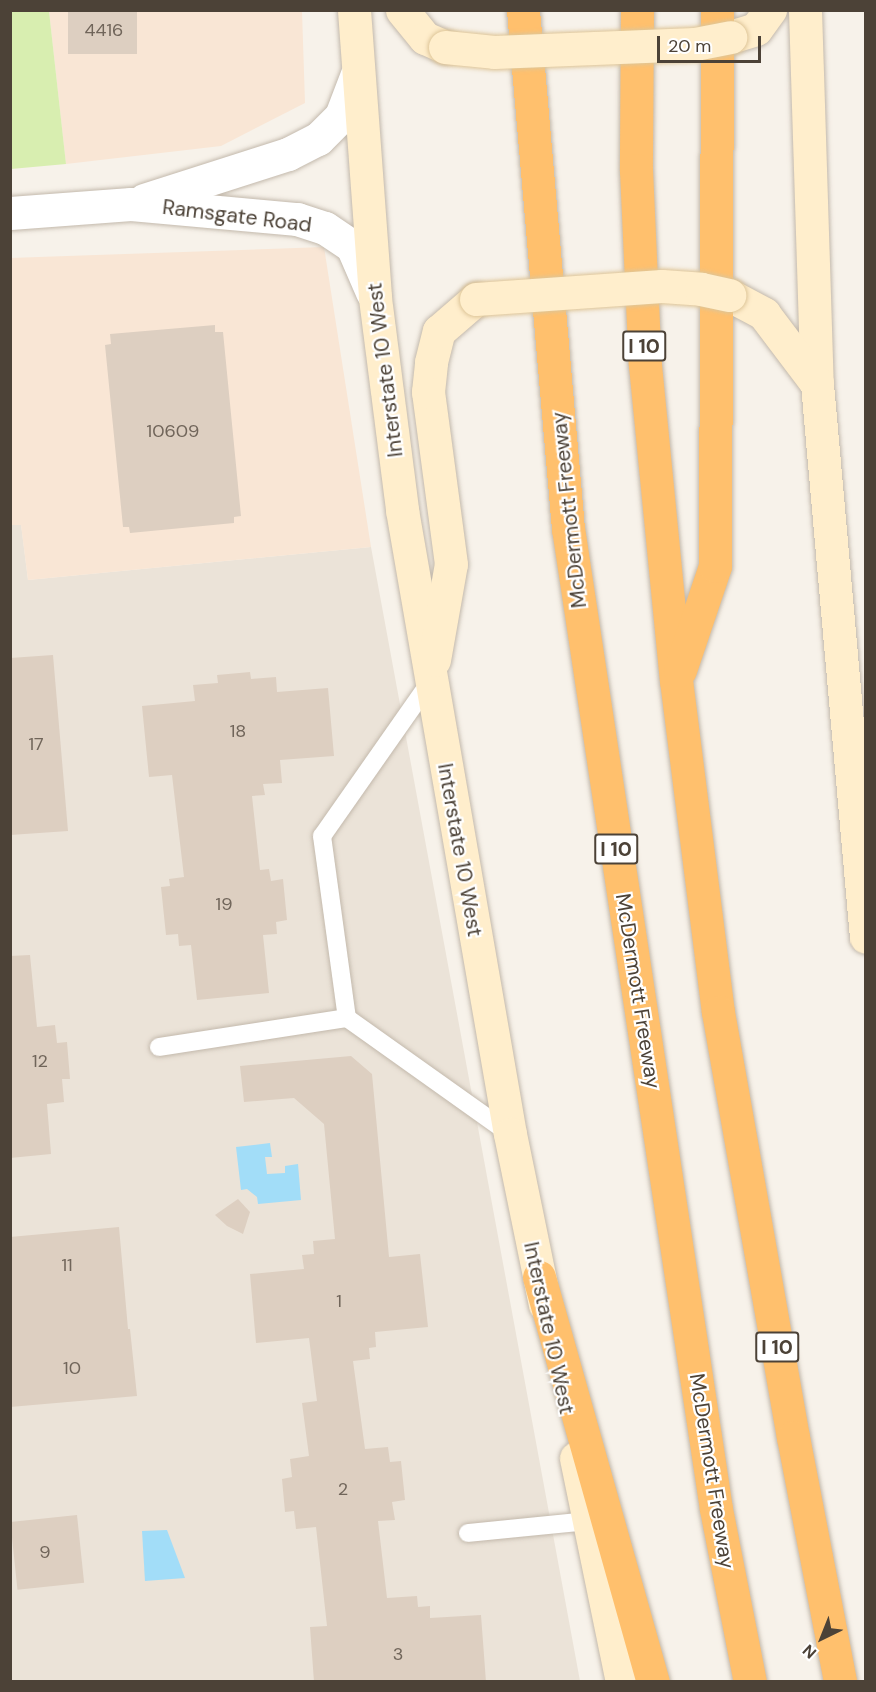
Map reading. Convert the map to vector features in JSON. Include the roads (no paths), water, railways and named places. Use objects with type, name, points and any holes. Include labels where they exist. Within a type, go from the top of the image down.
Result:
[{"type":"highway","name":"McDermott Freeway","points":[[524,10],[568,528],[716,1509],[750,1682]]},
{"type":"highway","name":"I 10","points":[[637,10],[636,170],[645,365],[676,680],[718,1012],[793,1437],[840,1682]]},
{"type":"highway","points":[[676,680],[715,566],[724,24]]},
{"type":"highway","points":[[539,1278],[653,1682]]},
{"type":"main road","name":"Interstate 10 West","points":[[354,10],[375,298],[402,510],[510,1134],[622,1682]]},
{"type":"main road","points":[[402,10],[426,38],[445,47],[494,52],[695,44],[724,24],[756,29],[770,10]]},
{"type":"main road","points":[[805,10],[817,384],[866,937]]},
{"type":"main road","points":[[430,682],[451,564],[428,392],[431,362],[439,331],[476,299],[662,286],[701,288],[729,295],[765,314],[817,384]]},
{"type":"street","name":"Ramsgate Road","points":[[131,204],[250,164],[288,154],[318,139],[341,116],[357,74]]},
{"type":"street","name":"Ramsgate Road","points":[[10,213],[131,204],[297,219],[325,228],[352,246],[375,298]]},
{"type":"lane","points":[[347,1018],[322,836],[430,682]]},
{"type":"lane","points":[[159,1047],[347,1018],[510,1134]]},
{"type":"lane","points":[[468,1533],[589,1521]]},
{"type":"water","points":[[270,1143],[272,1157],[265,1157],[267,1174],[285,1173],[285,1166],[298,1164],[301,1200],[258,1204],[257,1197],[247,1189],[241,1190],[236,1147]]},
{"type":"water","points":[[167,1530],[185,1578],[145,1581],[142,1531]]}]
